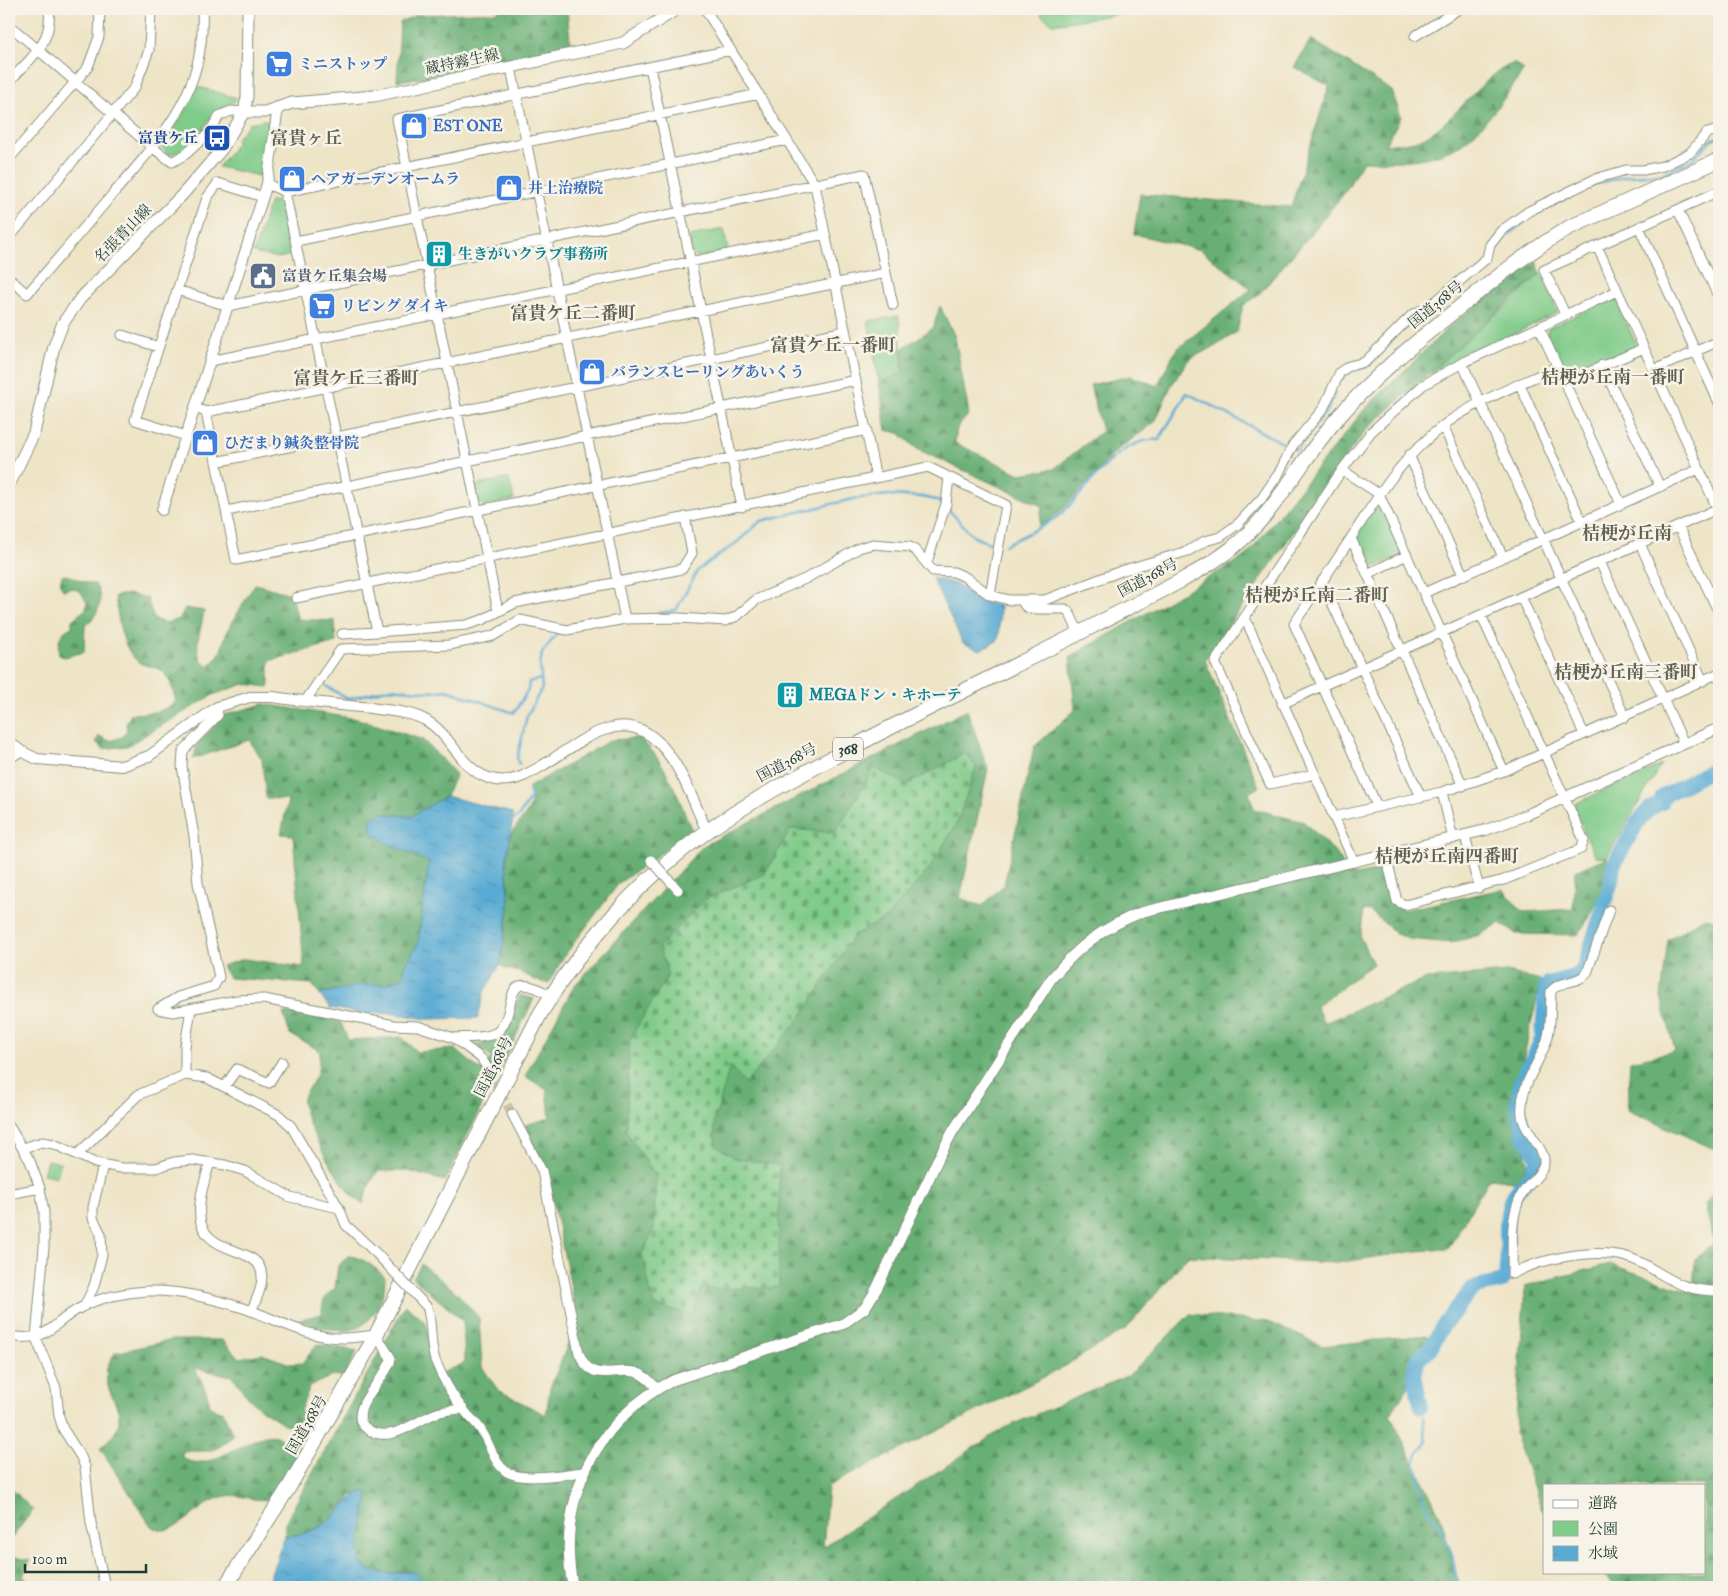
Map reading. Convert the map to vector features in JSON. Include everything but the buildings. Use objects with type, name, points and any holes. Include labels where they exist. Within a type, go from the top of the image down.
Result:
[{"type":"highway","name":"国道368号","points":[[225,1587],[294,1479],[376,1335],[529,1034],[551,996],[590,942],[633,895],[707,832],[765,794],[904,719],[1079,633],[1197,571],[1245,537],[1273,505],[1306,458],[1356,398],[1415,343],[1524,257],[1568,228],[1719,160]]},
{"type":"main road","name":"名張青山線","points":[[9,484],[34,433],[54,346],[63,323],[80,299],[183,194],[222,149],[244,112],[247,104],[248,9]]},
{"type":"main road","name":"蔵持霧生線","points":[[244,112],[258,114],[292,103],[374,96],[623,43],[677,9]]},
{"type":"street","points":[[9,82],[38,50],[49,33],[49,9]]},
{"type":"street","points":[[9,159],[88,67],[97,49],[101,24],[100,9]]},
{"type":"street","points":[[9,238],[129,97],[143,68],[151,40],[151,9]]},
{"type":"street","points":[[9,278],[27,294],[153,148],[175,118],[194,79],[201,48],[202,9]]},
{"type":"street","points":[[705,9],[815,185],[876,478]]},
{"type":"street","points":[[1415,36],[1459,9]]},
{"type":"street","points":[[9,25],[167,160],[177,161],[209,133],[219,116],[230,111],[244,112]]},
{"type":"street","points":[[498,611],[397,119],[731,50]]},
{"type":"street","points":[[650,67],[742,506]]},
{"type":"street","points":[[511,68],[624,616]]},
{"type":"street","points":[[267,184],[285,192],[759,94]]},
{"type":"street","points":[[162,510],[263,198],[267,184],[278,107]]},
{"type":"street","points":[[306,700],[341,649],[406,648],[480,640],[520,620],[567,630],[624,616],[730,620],[756,600],[805,579],[866,545],[878,544],[910,547],[927,562],[933,572],[954,572],[965,577],[990,595],[1022,600],[1046,600],[1122,571],[1188,551],[1205,541],[1220,537],[1238,524],[1262,498],[1279,474],[1291,448],[1323,409],[1340,372],[1350,366],[1365,362],[1412,315],[1430,306],[1487,258],[1490,245],[1500,231],[1529,211],[1595,178],[1626,170],[1643,170],[1662,166],[1690,153],[1707,133],[1719,130]]},
{"type":"street","points":[[296,241],[787,140]]},
{"type":"street","points":[[176,290],[228,306],[864,174],[893,305]]},
{"type":"street","points":[[186,436],[135,420],[176,290],[207,198],[218,183],[263,198]]},
{"type":"street","points":[[285,192],[377,632]]},
{"type":"street","points":[[1565,314],[1544,270],[1719,192]]},
{"type":"street","points":[[1678,210],[1719,298]]},
{"type":"street","points":[[1639,227],[1695,352],[1717,390],[1719,403]]},
{"type":"street","points":[[210,361],[825,234]]},
{"type":"street","points":[[1282,704],[1719,509],[1597,246]]},
{"type":"street","points":[[195,408],[206,412],[886,273]]},
{"type":"street","points":[[1314,774],[1270,784],[1215,662],[1358,447],[1385,418],[1423,385],[1462,363],[1617,291]]},
{"type":"street","points":[[1539,327],[1621,504]]},
{"type":"street","points":[[216,462],[845,331]]},
{"type":"street","points":[[122,335],[158,346]]},
{"type":"street","points":[[1654,370],[1719,341]]},
{"type":"street","points":[[1564,382],[1644,348]]},
{"type":"street","points":[[1462,363],[1625,717]]},
{"type":"street","points":[[1602,365],[1660,487]]},
{"type":"street","points":[[1377,806],[1294,624],[1379,494],[1409,455],[1443,426],[1481,403],[1557,367]]},
{"type":"street","points":[[227,511],[856,380]]},
{"type":"street","points":[[1520,385],[1582,522]]},
{"type":"street","points":[[206,412],[236,560],[867,430]]},
{"type":"street","points":[[1443,426],[1504,558]]},
{"type":"street","points":[[1409,455],[1463,575]]},
{"type":"street","points":[[296,598],[928,467],[1006,506],[990,595]]},
{"type":"street","points":[[1424,593],[1699,468]]},
{"type":"street","points":[[1342,470],[1379,494],[1504,771]]},
{"type":"street","points":[[927,562],[944,508],[950,477]]},
{"type":"street","points":[[342,634],[466,625],[515,603],[682,569],[692,553],[686,518]]},
{"type":"street","points":[[1678,526],[1719,613]]},
{"type":"street","points":[[1351,538],[1464,786]]},
{"type":"street","points":[[1640,544],[1703,681]]},
{"type":"street","points":[[1367,574],[1407,555]]},
{"type":"street","points":[[1600,562],[1684,744]]},
{"type":"street","points":[[1322,581],[1421,797]]},
{"type":"street","points":[[1521,597],[1584,734]]},
{"type":"street","points":[[1022,600],[1025,606],[1030,609],[1065,609],[1069,612],[1079,633]]},
{"type":"street","points":[[1386,855],[1397,901],[1405,905],[1479,888],[1516,876],[1581,849],[1584,840],[1481,615]]},
{"type":"street","points":[[1244,618],[1354,862]]},
{"type":"street","points":[[1334,817],[1464,786],[1504,771],[1719,673]]},
{"type":"street","points":[[9,742],[37,759],[122,766],[149,756],[217,707],[250,697],[306,700],[415,715],[437,728],[473,770],[497,780],[511,780],[529,774],[605,730],[618,726],[637,728],[655,737],[664,747],[707,832]]},
{"type":"street","points":[[217,707],[218,715],[183,751],[182,766],[194,836],[198,883],[218,977],[214,986],[178,997],[158,1009],[173,1012],[191,1010],[214,1003],[264,999],[394,1025],[427,1027],[454,1038],[481,1058],[488,1069]]},
{"type":"street","points":[[573,1587],[568,1561],[569,1528],[574,1498],[583,1472],[608,1432],[630,1409],[657,1388],[674,1380],[843,1324],[865,1308],[877,1288],[938,1159],[960,1119],[1051,979],[1086,942],[1108,927],[1142,912],[1465,836],[1526,815],[1564,796],[1719,728]]},
{"type":"street","points":[[9,759],[21,751]]},
{"type":"street","points":[[1442,792],[1453,839]]},
{"type":"street","points":[[1465,836],[1479,888]]},
{"type":"street","points":[[651,860],[678,890]]},
{"type":"street","points":[[1608,910],[1587,973],[1582,978],[1554,987],[1551,991],[1551,1019],[1547,1040],[1525,1084],[1522,1096],[1522,1118],[1544,1159],[1542,1170],[1521,1195],[1514,1225],[1512,1274],[1534,1264],[1604,1254],[1627,1257],[1685,1286],[1719,1291]]},
{"type":"street","points":[[454,1038],[488,1036],[498,1031],[504,1022],[511,997],[519,987],[527,984],[551,996]]},
{"type":"street","points":[[185,1075],[185,1046],[191,1010]]},
{"type":"street","points":[[225,1086],[237,1069],[270,1082],[282,1062]]},
{"type":"street","points":[[77,1155],[138,1095],[185,1075],[207,1078],[279,1115],[291,1126],[339,1208],[346,1225],[377,1254],[427,1307],[431,1319],[436,1360],[463,1409],[480,1428],[498,1462],[508,1473],[538,1478],[583,1472]]},
{"type":"street","points":[[512,1114],[542,1171],[579,1353],[583,1362],[587,1367],[598,1373],[628,1372],[640,1374],[657,1388]]},
{"type":"street","points":[[9,1126],[23,1148],[40,1188],[44,1212],[44,1247],[36,1338],[56,1388],[59,1416],[63,1429],[86,1467],[91,1523],[105,1587]]},
{"type":"street","points":[[23,1148],[42,1142],[54,1144],[103,1165],[121,1168],[156,1168],[183,1161],[210,1162],[245,1171],[290,1197],[339,1208]]},
{"type":"street","points":[[210,1162],[199,1204],[201,1224],[214,1241],[244,1253],[255,1261],[261,1270],[264,1281],[251,1311]]},
{"type":"street","points":[[86,1305],[94,1286],[102,1255],[101,1234],[93,1218],[93,1207],[103,1165]]},
{"type":"street","points":[[9,1194],[40,1188]]},
{"type":"street","points":[[9,1336],[36,1338],[86,1305],[126,1294],[155,1292],[202,1298],[251,1311],[307,1332],[341,1338],[376,1335],[388,1352],[390,1362],[364,1403],[360,1414],[363,1426],[374,1434],[385,1436],[443,1411],[463,1409]]},
{"type":"green space","points":[[499,9],[567,9],[571,51],[489,68],[397,81],[400,22],[417,15],[498,12]]},
{"type":"green space","points":[[1044,9],[1152,9],[1053,24],[1041,15]]},
{"type":"green space","points":[[1311,39],[1392,91],[1401,117],[1385,145],[1423,138],[1447,121],[1491,77],[1514,63],[1524,70],[1482,126],[1472,136],[1451,150],[1419,159],[1363,161],[1345,192],[1314,230],[1260,293],[1243,306],[1237,332],[1214,347],[1189,359],[1171,386],[1155,422],[1115,452],[1064,508],[1039,528],[1042,506],[917,449],[899,433],[886,430],[879,383],[903,373],[903,348],[933,328],[940,306],[955,337],[969,414],[957,428],[955,443],[1020,474],[1054,469],[1102,431],[1090,385],[1131,376],[1157,386],[1176,350],[1251,289],[1201,250],[1134,234],[1140,194],[1291,207],[1329,86],[1294,67]]},
{"type":"green space","points":[[195,86],[237,98],[233,103],[215,113],[195,139],[183,150],[168,154],[161,147],[161,144],[180,119]]},
{"type":"green space","points":[[263,120],[268,121],[270,124],[264,177],[218,167],[237,143],[236,139],[250,123]]},
{"type":"green space","points":[[270,201],[283,201],[295,254],[278,258],[253,253]]},
{"type":"green space","points":[[724,229],[728,251],[697,257],[692,254],[689,236]]},
{"type":"green space","points":[[1536,261],[1541,273],[1367,429],[1344,459],[1205,660],[1259,787],[1249,793],[1254,809],[1304,822],[1337,854],[1350,876],[1386,869],[1393,903],[1404,910],[1503,889],[1523,912],[1573,909],[1575,871],[1607,857],[1607,887],[1578,935],[1516,934],[1500,923],[1480,935],[1450,943],[1409,939],[1397,934],[1370,911],[1364,910],[1360,937],[1373,964],[1316,1006],[1324,1023],[1426,979],[1507,972],[1541,980],[1513,1105],[1528,1163],[1520,1182],[1490,1178],[1448,1249],[1417,1251],[1336,1263],[1188,1256],[1126,1329],[1058,1370],[828,1486],[823,1547],[1004,1428],[1129,1375],[1190,1314],[1269,1322],[1322,1346],[1427,1335],[1436,1345],[1390,1415],[1440,1515],[1460,1587],[407,1587],[416,1583],[411,1571],[374,1572],[364,1568],[361,1563],[359,1554],[361,1533],[369,1495],[352,1495],[338,1512],[315,1529],[297,1535],[285,1536],[285,1523],[405,1305],[426,1323],[436,1375],[465,1363],[463,1321],[413,1278],[421,1264],[456,1292],[479,1318],[482,1367],[498,1390],[546,1415],[550,1388],[578,1320],[548,1179],[525,1125],[550,1118],[547,1090],[525,1076],[574,986],[703,846],[967,710],[988,769],[960,898],[982,906],[1004,885],[1034,747],[1075,710],[1070,657],[1246,556],[1364,410],[1452,324]],"holes":[[[965,753],[976,767],[957,823],[886,918],[854,935],[831,970],[745,1084],[730,1065],[714,1123],[716,1146],[737,1159],[779,1165],[701,1289],[642,1254],[654,1229],[656,1176],[626,1131],[630,1039],[668,975],[706,899],[765,874],[791,829],[835,833],[874,769],[907,785]]]},
{"type":"green space","points":[[1541,273],[1558,312],[1429,377],[1443,357],[1511,302]]},
{"type":"green space","points":[[1611,299],[1617,301],[1635,342],[1634,348],[1571,376],[1564,373],[1547,336],[1548,328]]},
{"type":"green space","points":[[899,316],[903,373],[879,383],[868,321]]},
{"type":"green space","points":[[509,478],[514,500],[484,506],[479,503],[476,485]]},
{"type":"green space","points":[[1375,507],[1381,509],[1402,552],[1400,556],[1368,568],[1358,542],[1358,536]]},
{"type":"green space","points":[[62,575],[95,584],[100,596],[97,612],[85,626],[84,652],[65,657],[59,655],[58,646],[60,638],[64,632],[72,627],[72,620],[86,609],[87,603],[81,592],[72,588],[63,590],[60,584]]},
{"type":"green space","points":[[255,584],[291,594],[298,619],[335,621],[336,642],[269,661],[269,687],[244,684],[213,695],[127,746],[103,749],[96,742],[99,736],[110,741],[122,737],[127,730],[126,724],[131,714],[161,710],[176,701],[168,677],[157,668],[142,664],[129,652],[122,633],[115,596],[129,594],[147,598],[154,619],[165,623],[180,619],[185,608],[204,611],[198,648],[202,661],[208,666],[220,653],[229,629]]},
{"type":"green space","points":[[264,704],[358,719],[423,740],[456,774],[446,796],[410,817],[381,813],[388,844],[429,862],[418,943],[406,965],[403,977],[386,984],[362,985],[319,994],[312,984],[229,978],[222,966],[244,959],[304,967],[293,835],[281,834],[288,800],[266,798],[262,759],[249,740],[193,759],[198,743],[224,715]]},
{"type":"green space","points":[[639,738],[657,757],[671,781],[692,831],[619,883],[562,959],[549,983],[538,981],[520,972],[504,968],[500,965],[509,904],[506,866],[508,843],[515,828],[529,809],[531,795],[529,787],[611,740]]},
{"type":"green space","points":[[965,753],[976,767],[957,823],[929,869],[886,918],[854,935],[801,1017],[745,1084],[730,1066],[714,1123],[716,1146],[737,1159],[779,1165],[779,1287],[701,1289],[692,1314],[654,1306],[642,1254],[654,1229],[656,1176],[626,1131],[630,1039],[668,975],[659,947],[706,899],[765,874],[791,829],[835,833],[874,768],[907,785]]},
{"type":"green space","points":[[1661,765],[1607,857],[1595,856],[1574,807],[1576,803]]},
{"type":"green space","points":[[1705,917],[1719,922],[1719,1151],[1627,1110],[1630,1061],[1675,1051],[1661,997],[1668,940]]},
{"type":"green space","points":[[520,995],[534,999],[445,1181],[408,1171],[378,1171],[368,1187],[363,1204],[355,1198],[335,1172],[325,1155],[315,1137],[303,1107],[304,1095],[314,1081],[317,1072],[320,1051],[290,1034],[283,1013],[318,1015],[341,1023],[348,1040],[402,1037],[417,1052],[455,1049],[480,1070],[491,1058],[476,1044],[505,1036]]},
{"type":"green space","points":[[47,1160],[61,1163],[57,1177],[43,1174]]},
{"type":"green space","points":[[1719,1184],[1719,1587],[1617,1587],[1604,1574],[1706,1574],[1706,1484],[1543,1484],[1543,1510],[1541,1508],[1515,1434],[1525,1286],[1610,1264],[1693,1293],[1695,1259],[1714,1244],[1705,1204]]},
{"type":"green space","points":[[348,1256],[364,1260],[385,1277],[382,1296],[374,1313],[358,1328],[348,1330],[329,1329],[297,1320],[322,1314],[324,1300],[335,1288],[338,1266]]},
{"type":"green space","points":[[171,1340],[222,1340],[239,1358],[262,1354],[290,1364],[303,1363],[317,1344],[357,1351],[344,1376],[332,1376],[310,1386],[300,1411],[303,1416],[315,1418],[313,1425],[293,1466],[269,1499],[262,1500],[235,1496],[221,1497],[205,1505],[175,1527],[167,1530],[159,1530],[151,1526],[100,1448],[114,1434],[119,1424],[119,1414],[106,1376],[108,1365],[115,1353]],"holes":[[[195,1368],[231,1376],[257,1406],[297,1431],[288,1452],[283,1442],[275,1436],[264,1436],[207,1461],[194,1462],[182,1457],[183,1451],[205,1451],[221,1446],[233,1435],[223,1412],[211,1408],[206,1391]]]},
{"type":"green space","points":[[9,1486],[33,1510],[9,1542]]},
{"type":"green space","points":[[9,1556],[30,1560],[23,1576],[34,1587],[9,1587]]},
{"type":"water","points":[[932,578],[956,584],[979,601],[1000,606],[997,641],[980,650],[963,643]]},
{"type":"water","points":[[446,796],[512,813],[513,818],[506,863],[509,906],[500,965],[484,992],[478,1018],[428,1019],[390,1013],[368,1014],[330,1008],[319,994],[362,985],[386,984],[403,977],[406,965],[418,943],[429,862],[388,844],[372,834],[371,819],[381,813],[410,817]]},
{"type":"water","points":[[364,1491],[369,1495],[359,1553],[364,1567],[382,1573],[417,1573],[419,1579],[407,1587],[266,1587],[285,1536],[307,1533],[319,1527],[331,1519],[352,1498]]},
{"type":"waterway","points":[[1403,330],[1415,319],[1431,312],[1491,262],[1497,243],[1532,216],[1595,184],[1628,176],[1663,174],[1692,160],[1711,140],[1719,137]]},
{"type":"waterway","points":[[1341,379],[1351,371],[1369,366],[1391,342]]},
{"type":"waterway","points":[[1005,545],[1041,527],[1062,513],[1105,466],[1130,446],[1144,441],[1159,440],[1187,393],[1296,450],[1328,409],[1335,393]]},
{"type":"waterway","points":[[655,614],[676,610],[698,570],[735,544],[761,521],[853,499],[888,495],[922,497],[936,500],[943,505]]},
{"type":"waterway","points":[[947,508],[974,537],[989,543]]},
{"type":"waterway","points":[[569,625],[612,617]]},
{"type":"waterway","points":[[519,764],[517,759],[527,716],[542,688],[540,666],[542,653],[560,630]]},
{"type":"waterway","points":[[326,686],[348,699],[390,688],[431,692],[447,690],[514,713],[528,690],[529,682],[541,679]]},
{"type":"waterway","points":[[1604,904],[1612,880],[1613,866],[1637,823],[1649,809],[1661,803],[1662,797],[1719,766]]},
{"type":"waterway","points":[[512,821],[519,816],[531,797],[529,789]]},
{"type":"waterway","points":[[1506,1271],[1508,1209],[1514,1194],[1534,1170],[1538,1158],[1524,1135],[1517,1103],[1521,1082],[1542,1039],[1546,987],[1549,983],[1576,976],[1583,970],[1602,912]]},
{"type":"waterway","points":[[1421,1406],[1414,1373],[1417,1361],[1432,1346],[1442,1327],[1473,1288],[1501,1282],[1504,1279]]},
{"type":"waterway","points":[[1423,1416],[1426,1442],[1416,1456],[1415,1464],[1425,1503],[1443,1533],[1452,1554],[1457,1583],[1461,1587]]},
{"type":"tunnel","points":[[488,1069],[512,1114]]},
{"type":"place","name":"ミニストップ","points":[[279,64]]},
{"type":"place","name":"EST ONE","points":[[414,126]]},
{"type":"place","name":"富貴ケ丘","points":[[217,138]]},
{"type":"place","name":"ヘアガーデンオームラ","points":[[292,179]]},
{"type":"place","name":"井上治療院","points":[[509,188]]},
{"type":"place","name":"生きがいクラブ事務所","points":[[439,254]]},
{"type":"place","name":"富貴ケ丘集会場","points":[[263,276]]},
{"type":"place","name":"リビング ダイキ","points":[[322,306]]},
{"type":"place","name":"バランスヒーリングあいくう","points":[[592,372]]},
{"type":"place","name":"ひだまり鍼灸整骨院","points":[[205,443]]},
{"type":"place","name":"MEGAドン・キホーテ","points":[[790,695]]},
{"type":"district","name":"富貴ヶ丘","points":[[306,138]]},
{"type":"district","name":"富貴ケ丘二番町","points":[[573,313]]},
{"type":"district","name":"富貴ケ丘一番町","points":[[833,345]]},
{"type":"district","name":"桔梗が丘南一番町","points":[[1613,377]]},
{"type":"district","name":"富貴ケ丘三番町","points":[[356,378]]},
{"type":"district","name":"桔梗が丘南","points":[[1627,533]]},
{"type":"district","name":"桔梗が丘南二番町","points":[[1317,595]]},
{"type":"district","name":"桔梗が丘南三番町","points":[[1626,672]]},
{"type":"district","name":"桔梗が丘南四番町","points":[[1447,856]]}]
